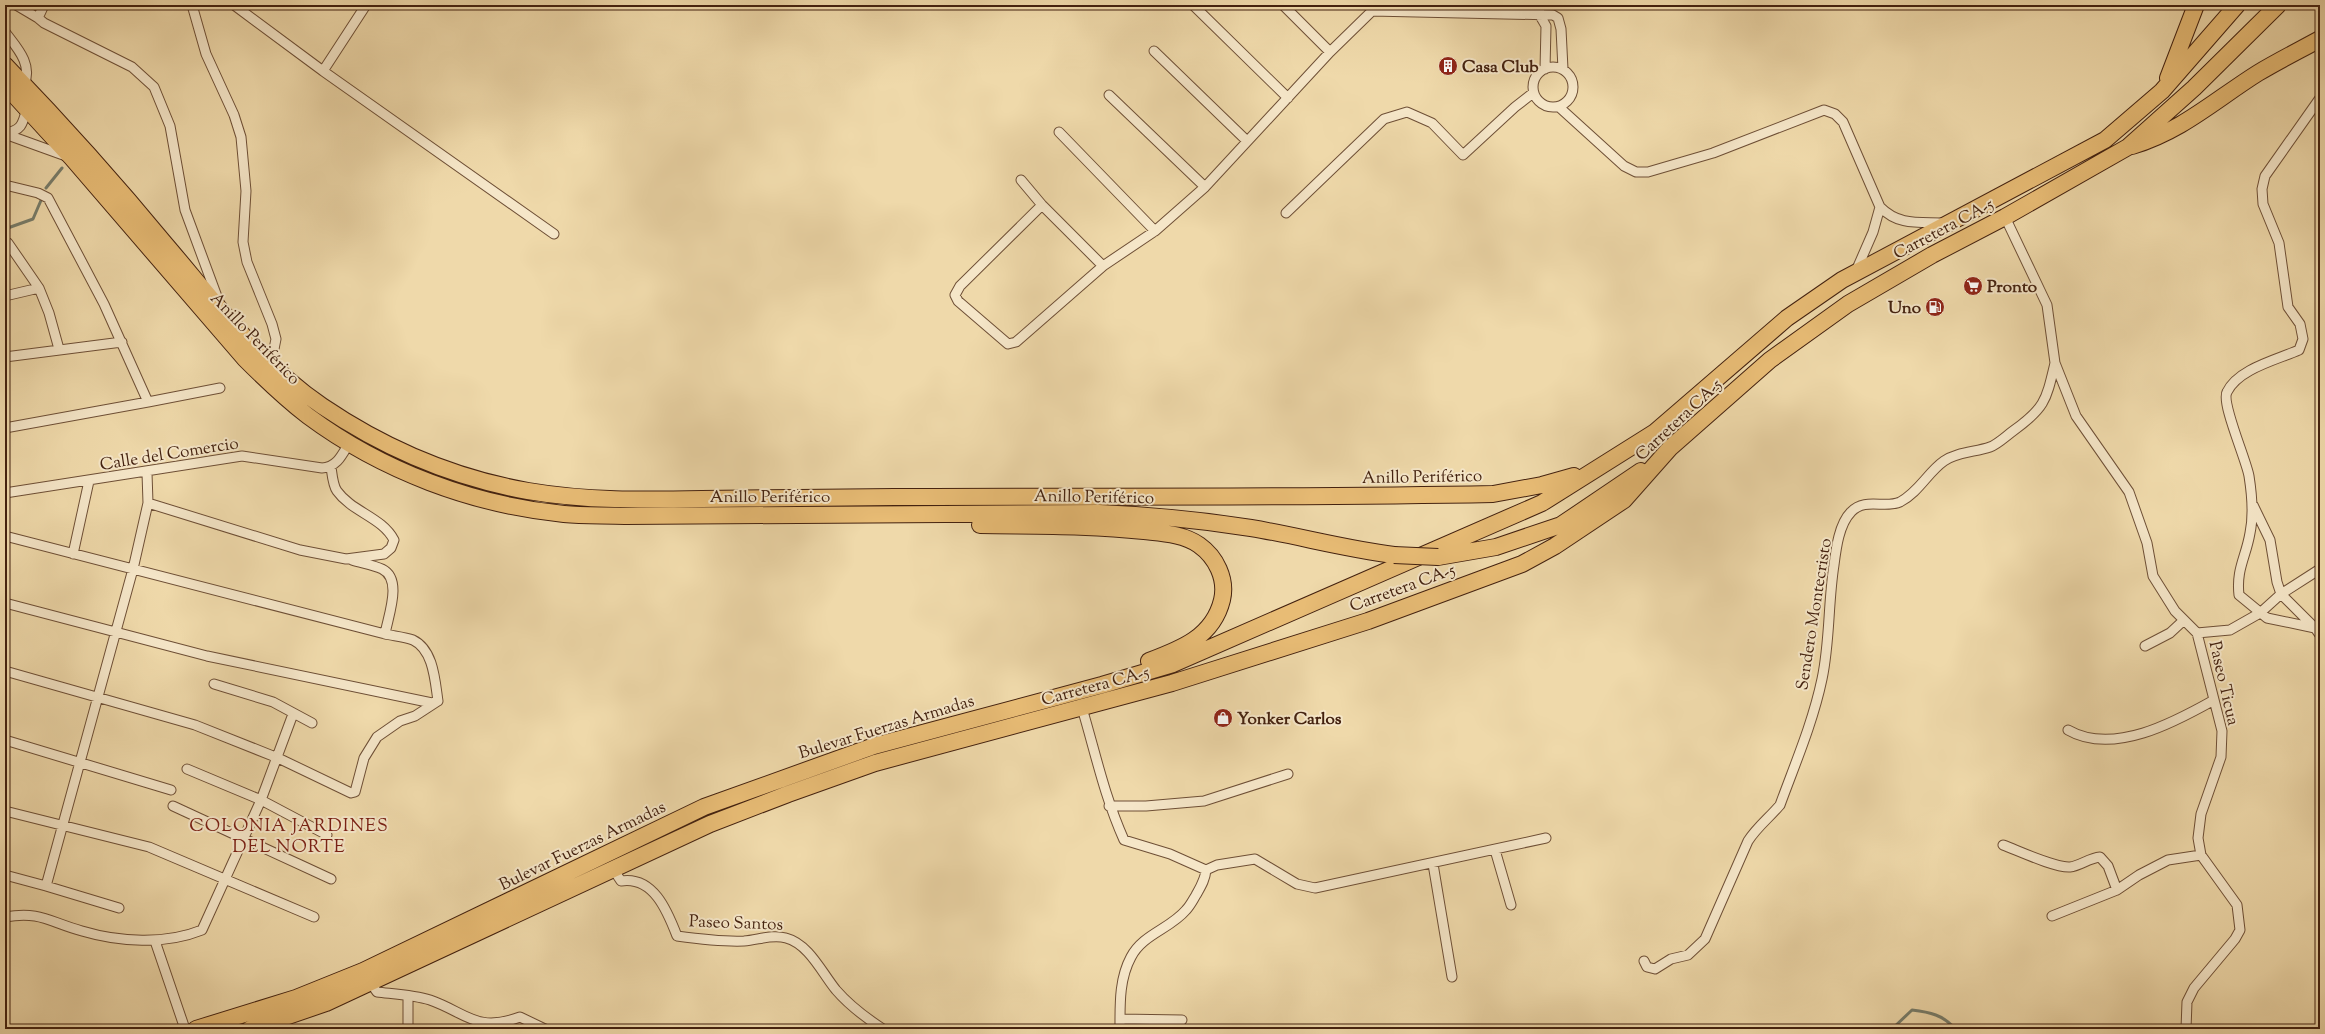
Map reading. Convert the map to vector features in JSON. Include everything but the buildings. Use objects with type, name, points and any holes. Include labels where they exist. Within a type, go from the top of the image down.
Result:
[{"type":"highway","points":[[2162,91],[2189,28],[2196,5]]},
{"type":"highway","name":"Carretera CA-5","points":[[992,714],[1173,664],[1542,502],[1655,432],[1787,318],[1856,271],[1947,223],[2007,194],[2105,140],[2162,91],[2237,5]]},
{"type":"highway","name":"Carretera CA-5","points":[[1007,728],[1172,684],[1368,621],[1522,564],[1555,546],[1624,500],[1670,448],[1770,360],[1848,304],[1925,258],[2005,217],[2128,147],[2194,88],[2278,5]]},
{"type":"highway","points":[[2128,147],[2157,139],[2175,129],[2258,73],[2320,39]]},
{"type":"highway","name":"Anillo Periférico","points":[[5,65],[154,231],[223,313],[267,360],[318,404],[358,429],[397,450],[441,468],[483,481],[527,491],[572,497],[624,500],[910,497],[1171,498],[1493,494],[1542,486],[1590,471]]},
{"type":"highway","name":"Anillo Periférico","points":[[5,85],[71,157],[245,360],[308,416],[349,443],[389,464],[426,480],[470,495],[518,507],[564,514],[625,516],[1099,513],[1168,516],[1252,528],[1358,551],[1394,555],[1438,557],[1496,547],[1561,525],[1636,475],[1670,448]]},
{"type":"highway","points":[[799,515],[900,522],[1120,529],[1181,537],[1199,544],[1210,555],[1220,570],[1223,586],[1222,599],[1216,617],[1208,629],[1195,641],[1165,655],[1123,671],[992,714]]},
{"type":"highway","name":"Bulevar Fuerzas Armadas","points":[[196,1029],[296,998],[363,971],[704,807],[874,746],[992,714]]},
{"type":"highway","name":"Bulevar Fuerzas Armadas","points":[[250,1029],[326,1003],[710,824],[867,765],[970,736],[1007,728]]},
{"type":"street","points":[[16,5],[132,68],[154,87],[170,126],[185,210],[223,313]]},
{"type":"street","points":[[38,18],[44,5]]},
{"type":"street","points":[[192,5],[206,54],[234,114],[241,138],[246,191],[243,242],[247,262],[272,324],[276,339],[273,354],[267,360]]},
{"type":"street","points":[[234,5],[257,20],[323,71],[554,234]]},
{"type":"street","points":[[323,71],[366,5]]},
{"type":"street","points":[[1193,5],[1288,98]]},
{"type":"street","points":[[1283,5],[1330,52]]},
{"type":"street","points":[[1042,205],[960,286],[955,294],[958,301],[1008,344],[1016,342],[1103,266],[1155,231],[1206,187],[1370,8],[1539,10],[1558,18],[1561,29],[1563,69]]},
{"type":"street","points":[[1539,10],[1546,26],[1545,69]]},
{"type":"street","points":[[5,32],[26,63],[28,72],[24,85]]},
{"type":"street","points":[[1154,51],[1247,141]]},
{"type":"street","points":[[1286,213],[1384,119],[1407,112],[1432,123],[1463,155],[1515,107],[1533,93],[1535,78],[1545,69],[1555,67],[1563,69],[1569,74],[1573,89],[1571,97],[1559,107]]},
{"type":"street","points":[[1533,93],[1543,105],[1559,107],[1624,166],[1636,172],[1648,172],[1712,153],[1824,110],[1836,114],[1843,122],[1880,207],[1889,216],[1899,221],[1947,223]]},
{"type":"street","points":[[1109,95],[1206,187]]},
{"type":"street","points":[[2317,632],[2283,622],[2260,613],[2239,595],[2237,578],[2250,533],[2253,504],[2248,473],[2241,445],[2227,408],[2226,394],[2234,380],[2299,350],[2303,339],[2300,324],[2288,307],[2279,243],[2263,204],[2262,189],[2265,176],[2320,98]]},
{"type":"street","points":[[5,133],[20,129],[23,125],[26,108]]},
{"type":"street","points":[[1059,132],[1155,231]]},
{"type":"street","points":[[5,133],[71,157]]},
{"type":"street","points":[[1022,180],[1042,205],[1103,266]]},
{"type":"street","points":[[5,186],[38,193],[48,198],[75,247],[122,342],[148,402]]},
{"type":"street","points":[[1856,271],[1873,232],[1880,207]]},
{"type":"street","name":"Paseo Ticua","points":[[2005,217],[2047,305],[2055,363],[2076,416],[2129,492],[2147,543],[2153,576],[2175,611],[2197,633],[2222,731],[2221,757],[2201,814],[2198,838],[2201,855],[2237,905],[2240,930],[2235,939],[2194,988],[2187,1002],[2186,1029]]},
{"type":"street","points":[[8,243],[39,288],[49,313],[59,349]]},
{"type":"street","points":[[5,296],[39,288]]},
{"type":"street","points":[[5,357],[122,342]]},
{"type":"street","name":"Sendero Montecristo","points":[[1644,961],[1647,967],[1655,969],[1671,958],[1688,956],[1705,939],[1748,841],[1755,829],[1770,817],[1780,805],[1812,716],[1822,680],[1827,644],[1829,597],[1836,552],[1844,523],[1851,512],[1860,505],[1892,505],[1900,501],[1923,484],[1944,461],[1991,446],[2025,422],[2040,410],[2047,398],[2055,363]]},
{"type":"street","points":[[5,428],[220,388]]},
{"type":"street","points":[[346,559],[384,554],[391,548],[394,540],[391,534],[374,519],[350,504],[336,490],[331,467],[341,457],[349,443]]},
{"type":"street","name":"Calle del Comercio","points":[[5,494],[147,473],[242,456],[322,468],[331,467]]},
{"type":"street","points":[[46,886],[133,569],[148,502],[147,473]]},
{"type":"street","points":[[73,554],[88,481]]},
{"type":"street","points":[[148,502],[300,550],[346,559],[382,569],[388,573],[392,580],[394,590],[385,634]]},
{"type":"street","points":[[2253,504],[2270,540],[2277,582],[2281,594],[2317,632]]},
{"type":"street","points":[[5,536],[385,634],[414,640],[425,652],[433,670],[438,701]]},
{"type":"street","points":[[2197,633],[2230,630],[2260,613],[2281,594],[2320,569]]},
{"type":"street","points":[[5,603],[207,656],[310,679],[432,703],[438,701]]},
{"type":"street","points":[[2145,646],[2170,633],[2184,620]]},
{"type":"street","points":[[5,671],[99,696],[195,725],[278,758],[351,793],[355,792],[364,758],[378,737],[400,721],[415,716],[438,701]]},
{"type":"street","points":[[214,684],[261,698],[312,722]]},
{"type":"street","points":[[2068,730],[2087,736],[2106,739],[2148,733],[2175,722],[2214,700]]},
{"type":"street","points":[[1082,708],[1109,806],[1124,840],[1170,854],[1206,870],[1217,865],[1256,859],[1297,884],[1315,888],[1433,864],[1546,838]]},
{"type":"street","points":[[5,917],[33,915],[84,932],[155,941],[202,930],[261,800],[294,714]]},
{"type":"street","points":[[5,740],[171,790]]},
{"type":"street","points":[[187,769],[261,800],[327,835]]},
{"type":"street","points":[[1109,806],[1146,806],[1204,800],[1288,774]]},
{"type":"street","points":[[173,806],[331,879]]},
{"type":"street","points":[[5,811],[149,847],[314,917]]},
{"type":"street","points":[[2003,845],[2059,865],[2070,867],[2091,858],[2100,857],[2108,866],[2117,890]]},
{"type":"street","points":[[1495,850],[1512,905]]},
{"type":"street","points":[[2052,916],[2117,890],[2139,874],[2168,860],[2201,855]]},
{"type":"street","points":[[1433,864],[1452,977]]},
{"type":"street","name":"Paseo Santos","points":[[613,869],[621,881],[631,880],[640,882],[659,898],[677,936],[722,941],[744,941],[767,937],[786,938],[794,942],[813,959],[837,991],[883,1029]]},
{"type":"street","points":[[1120,1029],[1120,995],[1125,973],[1131,957],[1147,937],[1174,921],[1186,910],[1205,879],[1206,870]]},
{"type":"street","points":[[5,875],[119,908]]},
{"type":"street","points":[[155,941],[185,1029]]},
{"type":"street","points":[[370,982],[378,992],[429,1000],[473,1022],[505,1022],[520,1017],[545,1029]]},
{"type":"street","points":[[408,996],[408,1029]]},
{"type":"street","points":[[1120,1019],[1182,1020]]},
{"type":"waterway","points":[[46,188],[62,168]]},
{"type":"waterway","points":[[5,229],[33,219],[42,198]]},
{"type":"waterway","points":[[1892,1029],[1912,1010],[1941,1017],[1955,1029]]},
{"type":"place","name":"Casa Club","points":[[1448,66]]},
{"type":"place","name":"Pronto","points":[[1973,286]]},
{"type":"place","name":"Uno","points":[[1935,307]]},
{"type":"place","name":"Yonker Carlos","points":[[1223,718]]},
{"type":"district","name":"COLONIA JARDINES DEL NORTE","points":[[289,835]]}]
